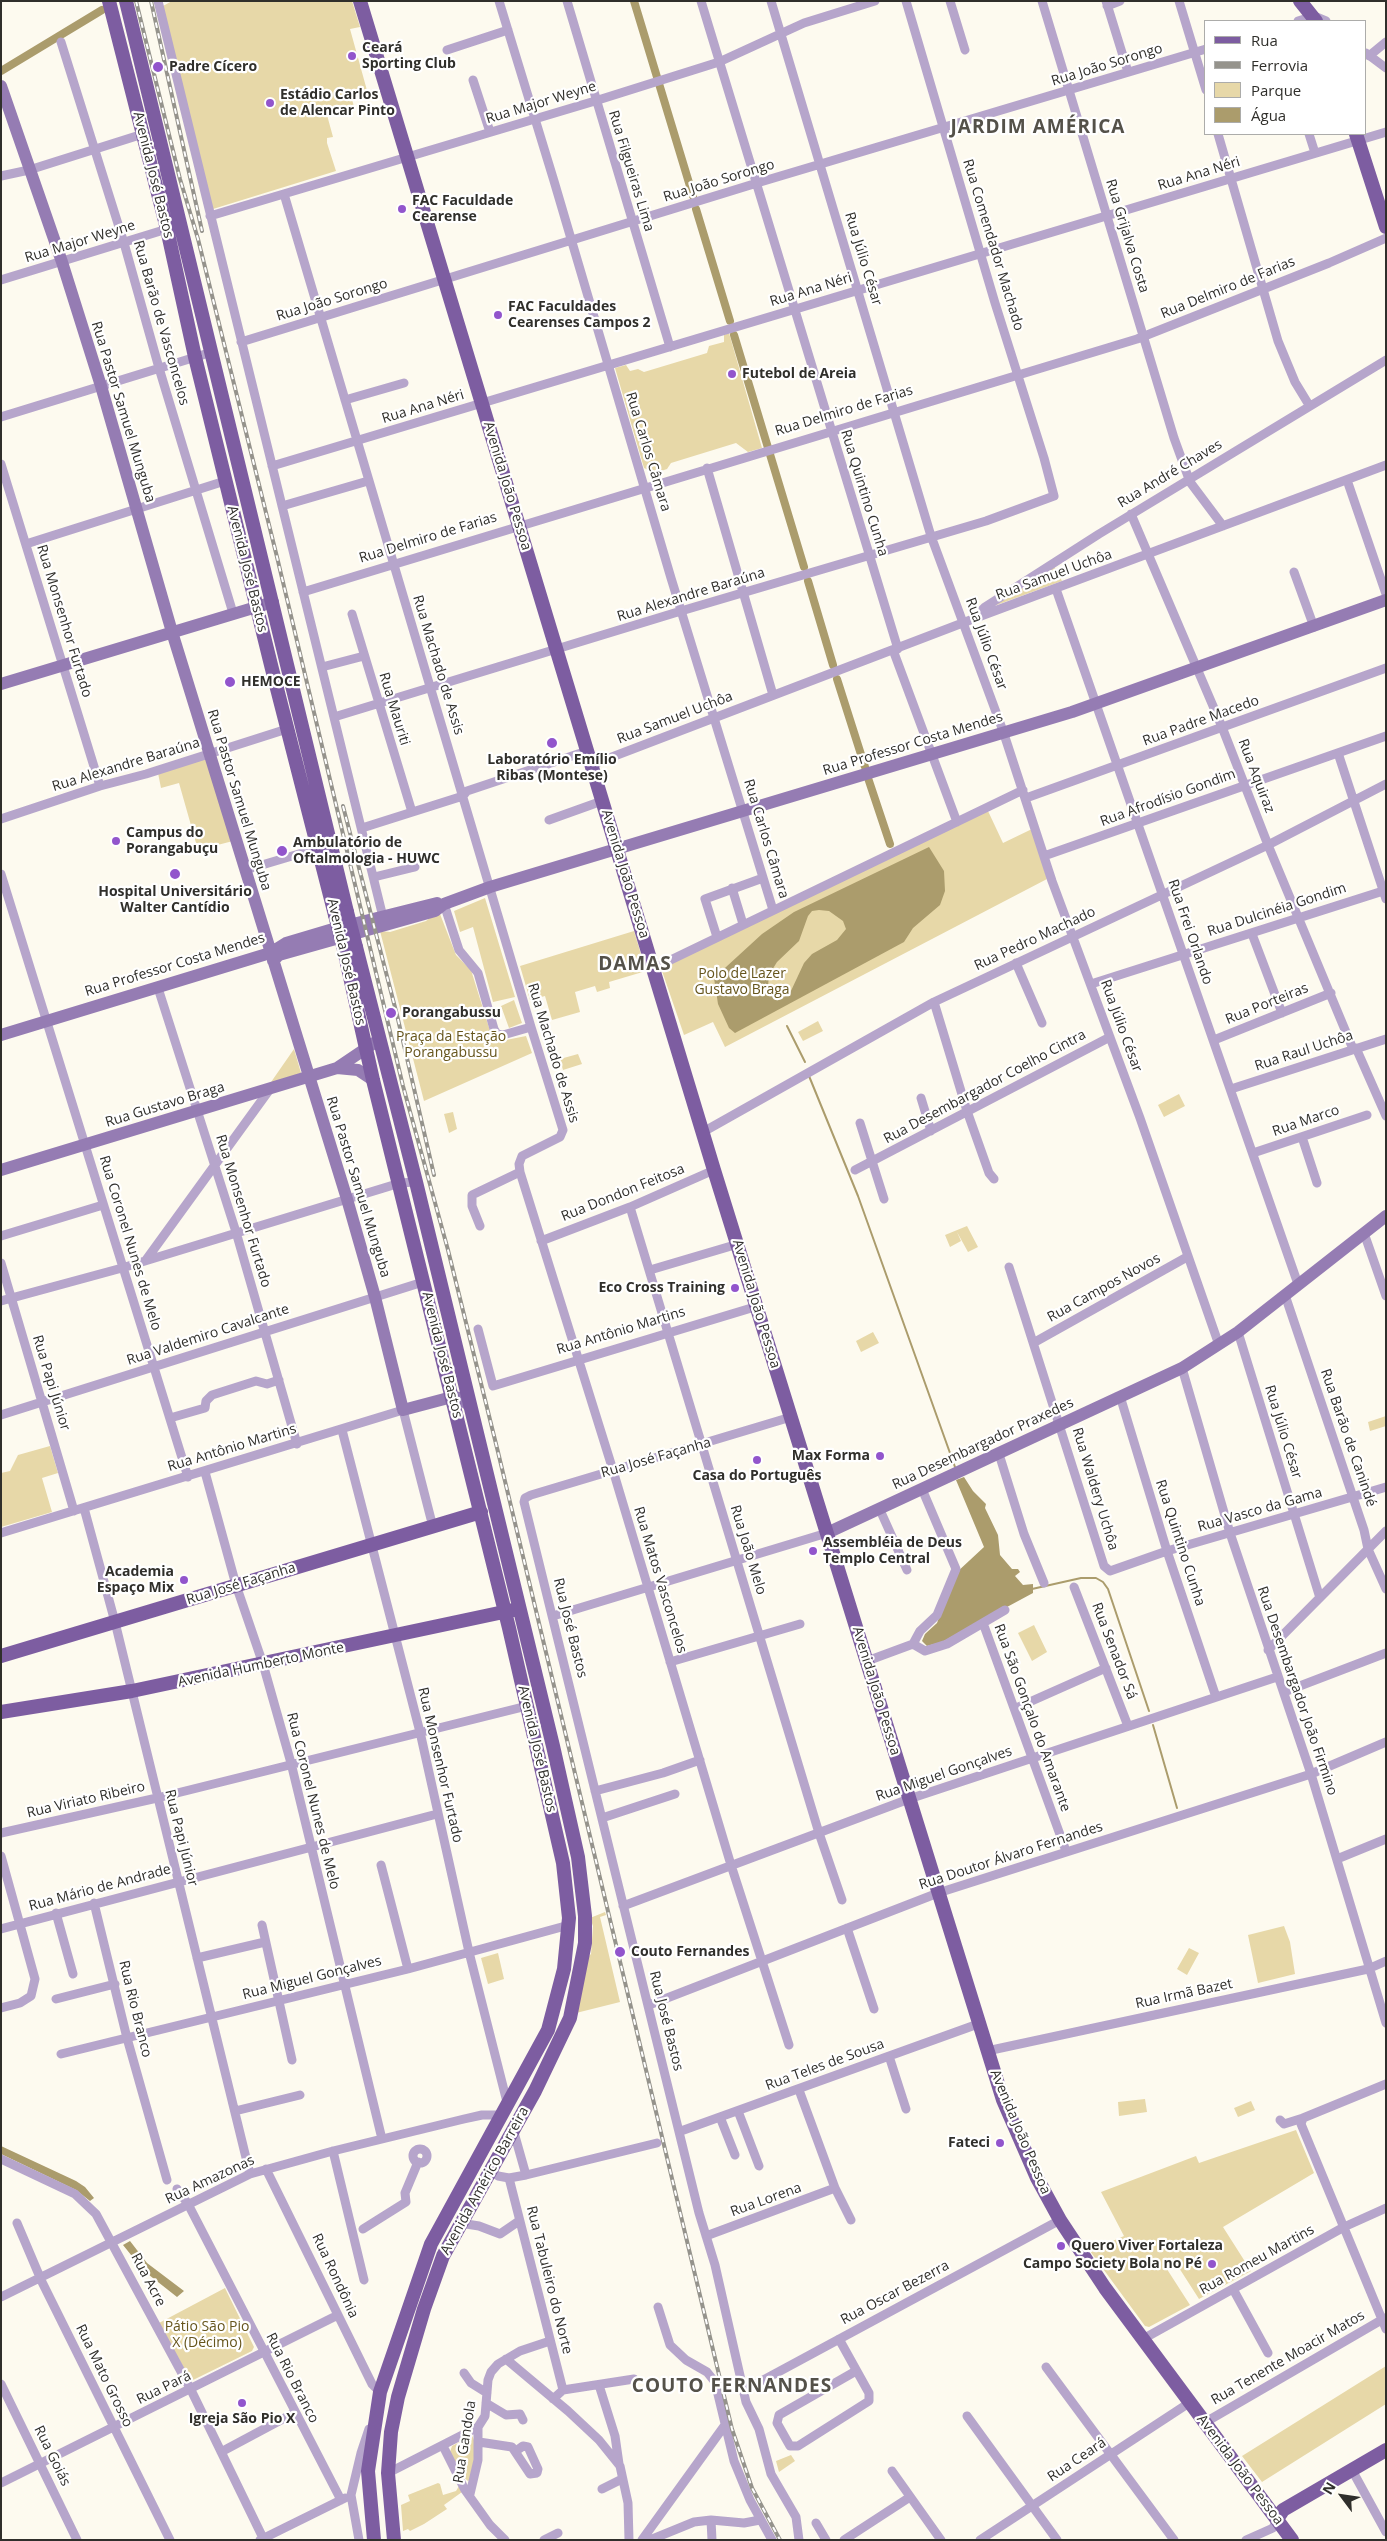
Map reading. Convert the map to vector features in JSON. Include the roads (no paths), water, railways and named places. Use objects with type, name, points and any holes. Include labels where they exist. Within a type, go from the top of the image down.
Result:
[{"type":"main road","name":"Avenida José Bastos","points":[[109,1],[167,230],[195,357],[287,729],[319,848],[342,913]]},
{"type":"main road","name":"Avenida José Bastos","points":[[126,1],[273,602],[350,949],[366,1049],[373,1080],[481,1512],[552,1746],[578,1857],[585,1916]]},
{"type":"main road","name":"Avenida João Pessoa","points":[[360,1],[714,1170],[758,1306],[1003,2100],[1037,2178],[1060,2220],[1105,2288],[1292,2540]]},
{"type":"main road","points":[[1300,1],[1319,20]]},
{"type":"main road","points":[[1357,137],[1386,227]]},
{"type":"main road","name":"Avenida José Bastos","points":[[350,949],[380,1039],[470,1406],[512,1610],[527,1706],[563,1863],[569,1925]]},
{"type":"main road","name":"Rua José Façanha","points":[[1,1656],[481,1512]]},
{"type":"main road","name":"Avenida Humberto Monte","points":[[1,1712],[132,1692],[512,1610]]},
{"type":"main road","points":[[537,1749],[552,1746]]},
{"type":"main road","name":"Avenida Américo Barreira","points":[[394,2540],[388,2473],[392,2432],[407,2366],[443,2256],[535,2091],[570,2018],[585,1943],[585,1916]]},
{"type":"main road","name":"Avenida Américo Barreira","points":[[374,2540],[368,2471],[380,2392],[430,2244],[538,2052],[553,2015],[564,1969],[569,1925]]},
{"type":"main road","points":[[488,2141],[483,2158],[490,2170]]},
{"type":"main road","points":[[1277,2520],[1283,2510],[1386,2450]]},
{"type":"street","points":[[158,1],[384,916]]},
{"type":"street","name":"Rua Carlos Câmara","points":[[499,1],[646,488],[681,611],[773,910]]},
{"type":"street","name":"Rua Filgueiras Lima","points":[[567,1],[595,101],[670,348]]},
{"type":"street","name":"Rua Quintino Cunha","points":[[701,1],[895,649],[957,822]]},
{"type":"street","name":"Rua Júlio César","points":[[771,1],[859,290],[931,536],[968,621],[1044,856],[1110,1037],[1137,1120],[1218,1345]]},
{"type":"street","name":"Rua Major Weyne","points":[[210,216],[719,62],[804,22],[875,1]]},
{"type":"street","name":"Rua Comendador Machado","points":[[906,1],[1054,496]]},
{"type":"street","points":[[950,1],[964,50]]},
{"type":"street","name":"Rua Grijalva Costa","points":[[1042,1],[1106,216],[1189,479],[1223,526]]},
{"type":"street","points":[[1120,1],[1106,4],[1128,72]]},
{"type":"street","points":[[1179,1],[1204,84]]},
{"type":"street","points":[[447,50],[508,30]]},
{"type":"street","name":"Rua Barão de Vasconcelos","points":[[61,42],[124,243],[159,368],[233,613]]},
{"type":"street","points":[[1386,42],[1368,55],[1386,68]]},
{"type":"street","name":"Rua João Sorongo","points":[[242,342],[632,221],[695,204],[757,183],[943,127],[1068,92],[1204,50]]},
{"type":"street","points":[[473,80],[490,132]]},
{"type":"street","name":"Rua Pastor Samuel Munguba","points":[[1,86],[62,262],[101,386],[172,632],[346,1199],[375,1297],[433,1527]]},
{"type":"street","name":"Rua Ana Néri","points":[[272,466],[670,348],[980,253],[1231,180],[1315,153],[1357,137],[1386,132]]},
{"type":"street","points":[[1,176],[29,170],[143,134]]},
{"type":"street","points":[[1218,135],[1284,358],[1309,405]]},
{"type":"street","points":[[1309,135],[1315,153]]},
{"type":"street","name":"Rua Machado de Assis","points":[[284,194],[531,1027],[564,1130],[554,1140],[522,1156],[519,1164],[520,1172]]},
{"type":"street","name":"Rua Major Weyne","points":[[1,280],[167,230]]},
{"type":"street","name":"Rua Delmiro de Farias","points":[[303,592],[1144,337],[1386,238]]},
{"type":"street","points":[[1,417],[212,352]]},
{"type":"street","name":"Rua André Chaves","points":[[968,621],[985,607],[1131,514],[1386,360]]},
{"type":"street","points":[[345,400],[404,383]]},
{"type":"street","name":"Rua Monsenhor Furtado","points":[[1,464],[100,786]]},
{"type":"street","name":"Rua Samuel Uchôa","points":[[362,828],[463,796],[467,791],[589,758],[714,718],[1386,465]]},
{"type":"street","points":[[707,468],[773,696]]},
{"type":"street","points":[[1347,480],[1386,594]]},
{"type":"street","points":[[26,544],[225,481]]},
{"type":"street","points":[[282,506],[368,481]]},
{"type":"street","name":"Rua Alexandre Baraúna","points":[[334,717],[378,702],[1008,514],[1054,496]]},
{"type":"street","name":"Rua Aquiraz","points":[[1131,514],[1198,668],[1268,845],[1355,1049],[1386,1116]]},
{"type":"street","points":[[1294,572],[1314,626]]},
{"type":"street","name":"Rua Frei Orlando","points":[[1056,589],[1298,1284]]},
{"type":"street","name":"Rua Professor Costa Mendes","points":[[1,1035],[158,988],[435,912],[444,904],[490,887],[1095,704],[1386,600]]},
{"type":"street","points":[[1,684],[273,602]]},
{"type":"street","name":"Rua Mauriti","points":[[352,614],[412,812]]},
{"type":"street","points":[[322,668],[364,656]]},
{"type":"street","name":"Rua Padre Macedo","points":[[654,968],[893,852],[957,822],[1024,794],[1117,767],[1386,668]]},
{"type":"street","name":"Rua Alexandre Baraúna","points":[[1,818],[287,729]]},
{"type":"street","name":"Rua Afrodísio Gondim","points":[[1044,856],[1386,736]]},
{"type":"street","points":[[1338,753],[1385,893]]},
{"type":"street","name":"Rua Pedro Machado","points":[[703,1132],[934,1002],[1268,845],[1386,784]]},
{"type":"street","points":[[549,820],[602,801]]},
{"type":"street","points":[[245,870],[319,848]]},
{"type":"street","points":[[374,877],[415,867]]},
{"type":"street","name":"Rua Coronel Nunes de Melo","points":[[1,874],[48,1020],[103,1206],[188,1477]]},
{"type":"street","points":[[717,937],[705,899],[763,878]]},
{"type":"street","points":[[732,888],[743,924]]},
{"type":"street","name":"Rua Dulcinéia Gondim","points":[[1091,984],[1184,953],[1252,934],[1299,917],[1385,893]]},
{"type":"street","name":"Rua Professor Costa Mendes","points":[[271,957],[286,943],[433,903],[444,904]]},
{"type":"street","points":[[444,904],[459,950],[478,973],[497,1034],[503,1035],[531,1027]]},
{"type":"street","points":[[1252,934],[1282,1013]]},
{"type":"street","points":[[1016,963],[1042,1023]]},
{"type":"street","name":"Rua Monsenhor Furtado","points":[[158,988],[236,1232],[297,1444]]},
{"type":"street","name":"Rua Porteiras","points":[[1214,1040],[1331,993]]},
{"type":"street","points":[[934,1002],[967,1111],[989,1173],[994,1179]]},
{"type":"street","name":"Rua Desembargador Coelho Cintra","points":[[855,1170],[1110,1037]]},
{"type":"street","name":"Rua Gustavo Braga","points":[[1,1170],[337,1068],[380,1039]]},
{"type":"street","name":"Rua Raul Uchôa","points":[[1231,1089],[1386,1039]]},
{"type":"street","name":"Rua Gustavo Braga","points":[[337,1068],[358,1070],[373,1080]]},
{"type":"street","points":[[146,1260],[270,1089]]},
{"type":"street","points":[[921,1098],[931,1131]]},
{"type":"street","name":"Rua Marco","points":[[1253,1153],[1367,1115]]},
{"type":"street","name":"Rua Desembargador Coelho Cintra","points":[[860,1123],[884,1199]]},
{"type":"street","points":[[1302,1137],[1316,1183]]},
{"type":"street","name":"Rua Dondon Feitosa","points":[[542,1241],[630,1207],[714,1170]]},
{"type":"street","points":[[480,1226],[470,1198],[472,1195],[520,1172]]},
{"type":"street","name":"Rua Matos Vasconcelos","points":[[520,1172],[613,1471],[731,1865],[789,2045]]},
{"type":"street","points":[[1,1302],[122,1268],[400,1183],[416,1182]]},
{"type":"street","points":[[1,1236],[103,1206]]},
{"type":"street","name":"Rua João Melo","points":[[630,1207],[818,1833],[842,1900]]},
{"type":"street","name":"Rua Desembargador Praxedes","points":[[553,1616],[827,1533],[1182,1368],[1238,1332],[1386,1216]]},
{"type":"street","points":[[1364,1233],[1386,1296]]},
{"type":"street","points":[[650,1270],[738,1244]]},
{"type":"street","name":"Rua Campos Novos","points":[[1035,1342],[1187,1257]]},
{"type":"street","name":"Rua Papi Júnior","points":[[1,1264],[74,1511]]},
{"type":"street","name":"Rua Waldery Uchôa","points":[[1009,1267],[1061,1423],[1104,1566],[1110,1571],[1114,1570]]},
{"type":"street","name":"Rua Valdemiro Cavalcante","points":[[1,1415],[424,1282]]},
{"type":"street","name":"Rua Barão de Canindé","points":[[1285,1295],[1353,1497],[1368,1549],[1382,1567],[1386,1589]]},
{"type":"street","name":"Rua Antônio Martins","points":[[478,1329],[493,1386],[758,1306]]},
{"type":"street","name":"Rua Júlio César","points":[[1238,1332],[1320,1598]]},
{"type":"street","name":"Rua Desembargador João Firmino","points":[[1182,1368],[1230,1533],[1311,1774],[1368,1969],[1386,2022]]},
{"type":"street","points":[[170,1418],[205,1408],[206,1401],[212,1395],[256,1381],[267,1384],[279,1380]]},
{"type":"street","name":"Rua Quintino Cunha","points":[[1120,1396],[1167,1551],[1216,1697]]},
{"type":"street","points":[[452,1397],[460,1398],[470,1406]]},
{"type":"street","name":"Rua Antônio Martins","points":[[1,1533],[206,1472],[403,1410],[452,1397]]},
{"type":"street","name":"Rua José Façanha","points":[[524,1502],[526,1497],[791,1417]]},
{"type":"street","name":"Rua Monsenhor Furtado","points":[[342,1430],[420,1732],[468,1952],[506,2110]]},
{"type":"street","points":[[999,1454],[1024,1534],[1044,1583]]},
{"type":"street","name":"Rua Coronel Nunes de Melo","points":[[206,1472],[236,1586],[263,1664],[313,1846],[382,2139]]},
{"type":"street","name":"Rua Vasco da Gama","points":[[1114,1570],[1167,1551],[1386,1487]]},
{"type":"street","points":[[867,1661],[913,1644],[920,1631],[937,1615],[956,1568],[922,1489]]},
{"type":"street","name":"Rua José Bastos","points":[[524,1502],[623,1906],[706,2236],[715,2265],[743,2391],[750,2416],[759,2429],[771,2474],[796,2517],[798,2540]]},
{"type":"street","name":"Rua Papi Júnior","points":[[84,1508],[115,1622],[250,2174]]},
{"type":"street","points":[[880,1510],[907,1570]]},
{"type":"street","points":[[1268,1650],[1386,1531]]},
{"type":"street","name":"Rua Senador Sá","points":[[1074,1587],[1128,1726]]},
{"type":"street","points":[[913,1644],[925,1651],[947,1644],[1005,1610]]},
{"type":"street","name":"Rua São Gonçalo do Amarante","points":[[983,1623],[1016,1708],[1032,1759],[1066,1851]]},
{"type":"street","points":[[670,1662],[800,1624]]},
{"type":"street","points":[[1284,1692],[1386,1653]]},
{"type":"street","points":[[1016,1708],[1106,1668]]},
{"type":"street","name":"Rua Miguel Gonçalves","points":[[623,1906],[909,1799],[1277,1677]]},
{"type":"street","name":"Rua Viriato Ribeiro","points":[[1,1833],[157,1798],[291,1763],[527,1706]]},
{"type":"street","name":"Rua Doutor Álvaro Fernandes","points":[[649,2005],[938,1893],[1311,1774],[1386,1742]]},
{"type":"street","points":[[595,1791],[663,1773],[700,1760]]},
{"type":"street","points":[[602,1818],[675,1794]]},
{"type":"street","name":"Rua Mário de Andrade","points":[[1,1929],[437,1814]]},
{"type":"street","points":[[1337,1860],[1386,1839]]},
{"type":"street","points":[[1,1856],[35,1979],[32,1996],[20,2003],[1,2008]]},
{"type":"street","points":[[380,1865],[408,1969]]},
{"type":"street","name":"Rua Rio Branco","points":[[94,1903],[127,2038],[167,2180]]},
{"type":"street","points":[[56,1913],[73,1974]]},
{"type":"street","points":[[262,1925],[277,2000],[292,2060]]},
{"type":"street","name":"Rua Miguel Gonçalves","points":[[61,2054],[408,1969],[569,1925]]},
{"type":"street","points":[[847,1928],[874,2009]]},
{"type":"street","points":[[197,1958],[265,1942]]},
{"type":"street","name":"Rua Irmã Bazet","points":[[987,2051],[1368,1969],[1386,1961]]},
{"type":"street","points":[[56,1999],[115,1984]]},
{"type":"street","name":"Rua Teles de Sousa","points":[[680,2131],[799,2090],[978,2024]]},
{"type":"street","points":[[889,2056],[906,2109]]},
{"type":"street","points":[[1280,2120],[1284,2124],[1303,2118],[1386,2084]]},
{"type":"street","points":[[799,2090],[835,2188],[851,2220]]},
{"type":"street","points":[[235,2112],[300,2096]]},
{"type":"street","name":"Rua Amazonas","points":[[1,2297],[250,2174],[333,2151],[506,2110]]},
{"type":"street","points":[[738,2111],[759,2166]]},
{"type":"street","points":[[720,2117],[735,2155]]},
{"type":"street","points":[[1303,2118],[1302,2130],[1386,2329]]},
{"type":"street","points":[[513,2128],[526,2176]]},
{"type":"street","points":[[363,2229],[406,2202],[405,2193],[418,2162],[424,2161],[427,2155],[423,2149],[418,2149],[415,2131]]},
{"type":"street","points":[[490,2170],[498,2176],[509,2178],[526,2176],[657,2143]]},
{"type":"street","points":[[333,2151],[364,2280]]},
{"type":"street","name":"Rua Acre","points":[[1,2159],[82,2199],[96,2214],[113,2242],[191,2390],[262,2539]]},
{"type":"street","name":"Rua Rondônia","points":[[266,2169],[372,2384],[380,2392]]},
{"type":"street","name":"Rua Tabuleiro do Norte","points":[[509,2178],[563,2390]]},
{"type":"street","name":"Rua Lorena","points":[[706,2236],[835,2188]]},
{"type":"street","name":"Rua Rio Branco","points":[[177,2189],[188,2204],[263,2354],[341,2500]]},
{"type":"street","name":"Rua Romeu Martins","points":[[1143,2338],[1344,2227],[1386,2208]]},
{"type":"street","name":"Rua Oscar Bezerra","points":[[743,2391],[811,2351],[839,2339],[1060,2220]]},
{"type":"street","points":[[460,2223],[479,2226],[500,2234],[519,2221]]},
{"type":"street","name":"Rua Mato Grosso","points":[[17,2223],[41,2278],[170,2540]]},
{"type":"street","points":[[1233,2289],[1268,2354]]},
{"type":"street","points":[[658,2307],[670,2345],[686,2360],[707,2372],[715,2382],[734,2461],[760,2520],[772,2540]]},
{"type":"street","name":"Rua Pará","points":[[1,2483],[338,2316]]},
{"type":"street","name":"Rua Tenente Moacir Matos","points":[[1204,2423],[1383,2319]]},
{"type":"street","points":[[839,2339],[869,2393],[870,2397],[866,2404],[798,2446],[790,2446],[778,2423],[779,2415],[856,2370]]},
{"type":"street","name":"Rua Gandola","points":[[470,2494],[478,2460],[478,2427],[485,2416],[491,2372],[506,2359],[525,2349],[550,2341]]},
{"type":"street","points":[[506,2359],[598,2440],[620,2466]]},
{"type":"street","points":[[1046,2367],[1174,2540]]},
{"type":"street","points":[[464,2373],[471,2383],[487,2393]]},
{"type":"street","points":[[553,2399],[563,2390],[634,2379]]},
{"type":"street","name":"Rua Goiás","points":[[1,2384],[77,2540]]},
{"type":"street","points":[[598,2385],[615,2436],[628,2503],[629,2540]]},
{"type":"street","name":"Rua Ceará","points":[[980,2540],[1189,2403]]},
{"type":"street","points":[[486,2404],[506,2415],[520,2414],[523,2420]]},
{"type":"street","name":"Avenida Américo Barreira","points":[[359,2540],[351,2495],[361,2453],[376,2410]]},
{"type":"street","points":[[222,2452],[294,2413]]},
{"type":"street","points":[[967,2416],[1057,2540]]},
{"type":"street","points":[[649,2539],[725,2425]]},
{"type":"street","points":[[388,2473],[478,2427]]},
{"type":"street","points":[[479,2442],[512,2448],[516,2451],[530,2474],[537,2473]]},
{"type":"street","name":"Rua Gandola","points":[[443,2446],[462,2484],[490,2525],[505,2540]]},
{"type":"street","points":[[1352,2470],[1386,2532]]},
{"type":"street","points":[[892,2472],[941,2540]]},
{"type":"street","points":[[602,2489],[622,2479]]},
{"type":"street","points":[[262,2539],[351,2495]]},
{"type":"street","points":[[844,2540],[910,2497]]},
{"type":"street","points":[[649,2539],[682,2526],[711,2520],[744,2523],[760,2520]]},
{"type":"street","points":[[711,2520],[712,2540]]},
{"type":"street","points":[[1246,2540],[1273,2528],[1277,2520]]},
{"type":"street","points":[[816,2523],[826,2540]]},
{"type":"street","points":[[544,2540],[558,2533]]},
{"type":"water","points":[[929,847],[944,871],[945,891],[940,905],[913,928],[904,942],[735,1033],[729,1028],[718,1004],[714,978],[762,934],[794,912]],"holes":[[[812,911],[829,911],[843,921],[846,929],[837,940],[812,954],[804,963],[790,993],[784,997],[776,994],[768,986],[769,975],[777,962],[799,941],[808,916]]]},
{"type":"water","points":[[964,1477],[973,1491],[986,1504],[985,1508],[998,1535],[1000,1555],[1012,1569],[1018,1569],[1020,1572],[1015,1576],[1023,1585],[1033,1584],[1033,1593],[942,1642],[927,1646],[922,1641],[925,1634],[937,1623],[956,1573],[984,1547],[956,1480]]},
{"type":"water","points":[[1,2146],[76,2181],[85,2187],[94,2198],[90,2201],[76,2190],[1,2154]]},
{"type":"water","points":[[130,2241],[147,2263],[184,2291],[177,2297],[144,2271],[123,2245]]},
{"type":"waterway","points":[[634,1],[693,196]]},
{"type":"waterway","points":[[1,71],[102,10]]},
{"type":"waterway","points":[[696,209],[730,321]]},
{"type":"waterway","points":[[734,335],[804,567]]},
{"type":"waterway","points":[[808,581],[833,665]]},
{"type":"waterway","points":[[837,679],[865,767]]},
{"type":"waterway","points":[[868,778],[890,844]]},
{"type":"waterway","points":[[787,1026],[805,1062]]},
{"type":"waterway","points":[[809,1076],[858,1196],[955,1467]]},
{"type":"waterway","points":[[1032,1589],[1081,1578],[1096,1578],[1103,1582],[1108,1589],[1149,1711]]},
{"type":"waterway","points":[[1153,1725],[1177,1808]]},
{"type":"railway","points":[[136,1],[180,179],[198,239],[277,557],[403,1086],[448,1250],[498,1452],[732,2429],[752,2488],[780,2540]]},
{"type":"railway","points":[[151,1],[202,231]]},
{"type":"railway","points":[[343,806],[397,1015],[434,1175]]},
{"type":"place","name":"Ceará Sporting Club","points":[[352,56]]},
{"type":"place","name":"Padre Cícero","points":[[158,67]]},
{"type":"place","name":"Estádio Carlos de Alencar Pinto","points":[[270,103]]},
{"type":"place","name":"FAC Faculdade Cearense","points":[[402,209]]},
{"type":"place","name":"FAC Faculdades Cearenses Campos 2","points":[[498,315]]},
{"type":"place","name":"Futebol de Areia","points":[[732,374]]},
{"type":"place","name":"HEMOCE","points":[[230,682]]},
{"type":"place","name":"Laboratório Emílio Ribas (Montese)","points":[[552,743]]},
{"type":"place","name":"Campus do Porangabuçu","points":[[116,841]]},
{"type":"place","name":"Ambulatório de Oftalmologia - HUWC","points":[[282,851]]},
{"type":"place","name":"Hospital Universitário Walter Cantídio","points":[[175,874]]},
{"type":"place","name":"Porangabussu","points":[[391,1013]]},
{"type":"place","name":"Eco Cross Training","points":[[735,1288]]},
{"type":"place","name":"Max Forma","points":[[880,1456]]},
{"type":"place","name":"Casa do Português","points":[[757,1460]]},
{"type":"place","name":"Assembléia de Deus Templo Central","points":[[813,1551]]},
{"type":"place","name":"Academia Espaço Mix","points":[[184,1580]]},
{"type":"place","name":"Couto Fernandes","points":[[620,1952]]},
{"type":"place","name":"Fateci","points":[[1000,2143]]},
{"type":"place","name":"Quero Viver Fortaleza","points":[[1061,2246]]},
{"type":"place","name":"Campo Society Bola no Pé","points":[[1212,2264]]},
{"type":"place","name":"Igreja São Pio X","points":[[242,2403]]},
{"type":"district","name":"JARDIM AMÉRICA","points":[[1038,128]]},
{"type":"district","name":"DAMAS","points":[[635,965]]},
{"type":"district","name":"COUTO FERNANDES","points":[[732,2387]]},
{"type":"park label","name":"Polo de Lazer Gustavo Braga","points":[[742,982]]},
{"type":"park label","name":"Praça da Estação Porangabussu","points":[[451,1046]]},
{"type":"park label","name":"Pátio São Pio X (Décimo)","points":[[207,2336]]}]
